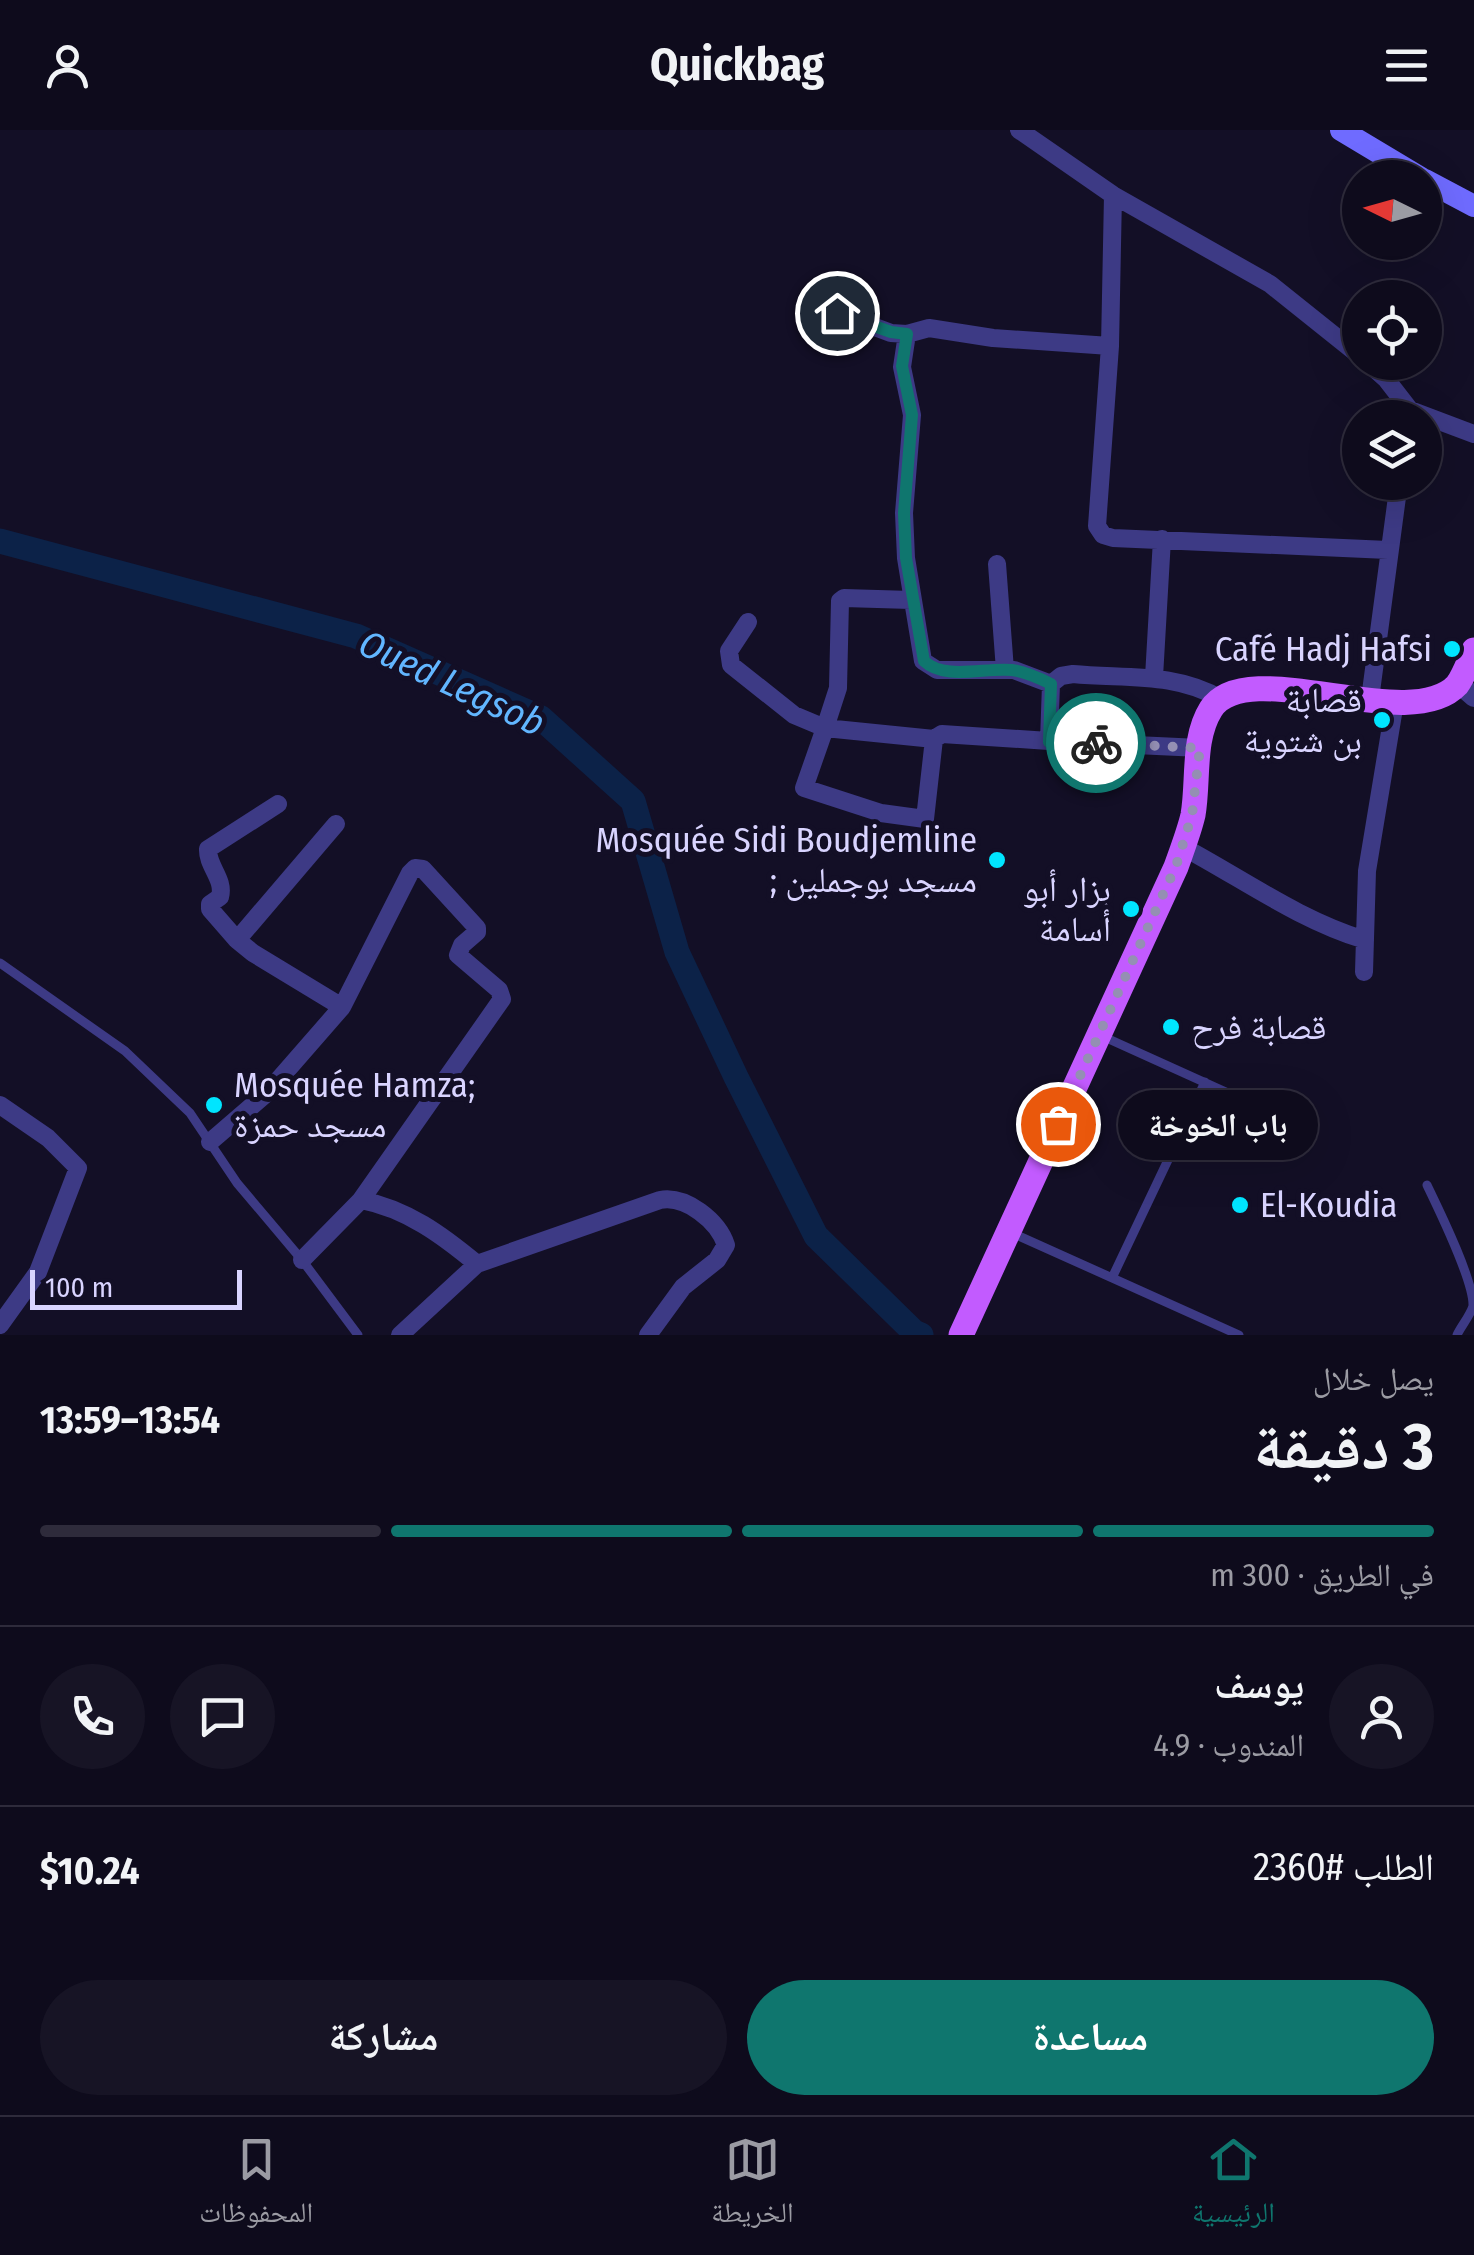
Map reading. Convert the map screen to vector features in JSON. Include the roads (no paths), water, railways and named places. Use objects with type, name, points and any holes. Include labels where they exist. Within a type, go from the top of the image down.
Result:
[{"type":"main road","points":[[1341,130],[1391,160]]},
{"type":"main road","points":[[1442,189],[1474,206]]},
{"type":"main road","points":[[961,1335],[1182,846],[1192,815],[1205,722],[1212,706],[1221,698],[1265,690],[1382,701],[1434,698],[1466,690],[1474,650]]},
{"type":"street","points":[[1019,130],[1113,195],[1270,284],[1342,342]]},
{"type":"street","points":[[1113,195],[1110,346],[1097,526],[1107,537],[1388,550]]},
{"type":"street","points":[[837,313],[907,334],[929,328],[993,338],[1110,346]]},
{"type":"street","points":[[907,334],[902,366],[912,415],[904,513],[920,654],[927,665],[937,670],[1023,672],[1051,684]]},
{"type":"street","points":[[1442,424],[1474,434]]},
{"type":"street","points":[[1364,972],[1388,550],[1396,500]]},
{"type":"street","points":[[1154,677],[1162,539]]},
{"type":"street","points":[[997,564],[1005,670]]},
{"type":"street","points":[[911,600],[842,598],[838,688],[804,785],[806,790],[920,820],[928,817],[934,739]]},
{"type":"street","points":[[748,622],[728,651],[731,665],[794,715],[825,728],[934,739],[942,734],[1200,748]]},
{"type":"street","points":[[1049,742],[1051,684],[1056,678],[1074,674],[1154,677],[1191,683],[1221,698]]},
{"type":"street","points":[[278,804],[208,849],[222,889],[210,910],[237,940],[342,1007]]},
{"type":"street","points":[[237,940],[336,824]]},
{"type":"street","points":[[1182,846],[1302,917],[1365,940]]},
{"type":"street","points":[[210,1142],[267,1093],[342,1007],[410,873],[415,868],[423,869],[477,928],[476,934],[462,945],[459,957],[499,990],[502,999],[361,1200],[302,1260]]},
{"type":"street","points":[[0,1105],[48,1138],[78,1168],[38,1272],[0,1325]]},
{"type":"street","points":[[361,1200],[389,1206],[425,1225],[478,1264]]},
{"type":"street","points":[[400,1335],[478,1264],[660,1200],[679,1202],[698,1210],[726,1245],[717,1260],[682,1287],[648,1335]]},
{"type":"lane","points":[[0,963],[124,1050],[190,1113],[236,1183],[302,1260],[358,1335]]},
{"type":"lane","points":[[1100,1034],[1281,1117]]},
{"type":"lane","points":[[1112,1278],[1204,1082]]},
{"type":"lane","points":[[1427,1185],[1455,1241],[1470,1287],[1473,1305],[1457,1335]]},
{"type":"lane","points":[[1008,1230],[1239,1335]]},
{"type":"waterway","name":"Oued Legsob","points":[[0,541],[356,636],[541,718],[633,801],[677,952],[816,1236],[921,1335]]},
{"type":"place","name":"Café Hadj Hafsi","points":[[1452,649]]},
{"type":"place","name":"قصابة بن شتوية","points":[[1382,720]]},
{"type":"place","name":"Mosquée Sidi Boudjemline ; مسجد بوجملين","points":[[997,860]]},
{"type":"place","name":"بزار أبو أسامة","points":[[1131,909]]},
{"type":"place","name":"قصابة فرح","points":[[1171,1027]]},
{"type":"place","name":"Mosquée Hamza; مسجد حمزة","points":[[214,1105]]},
{"type":"place","name":"باب الخوخة","points":[[1058,1124]]},
{"type":"place","name":"El-Koudia","points":[[1240,1205]]}]
